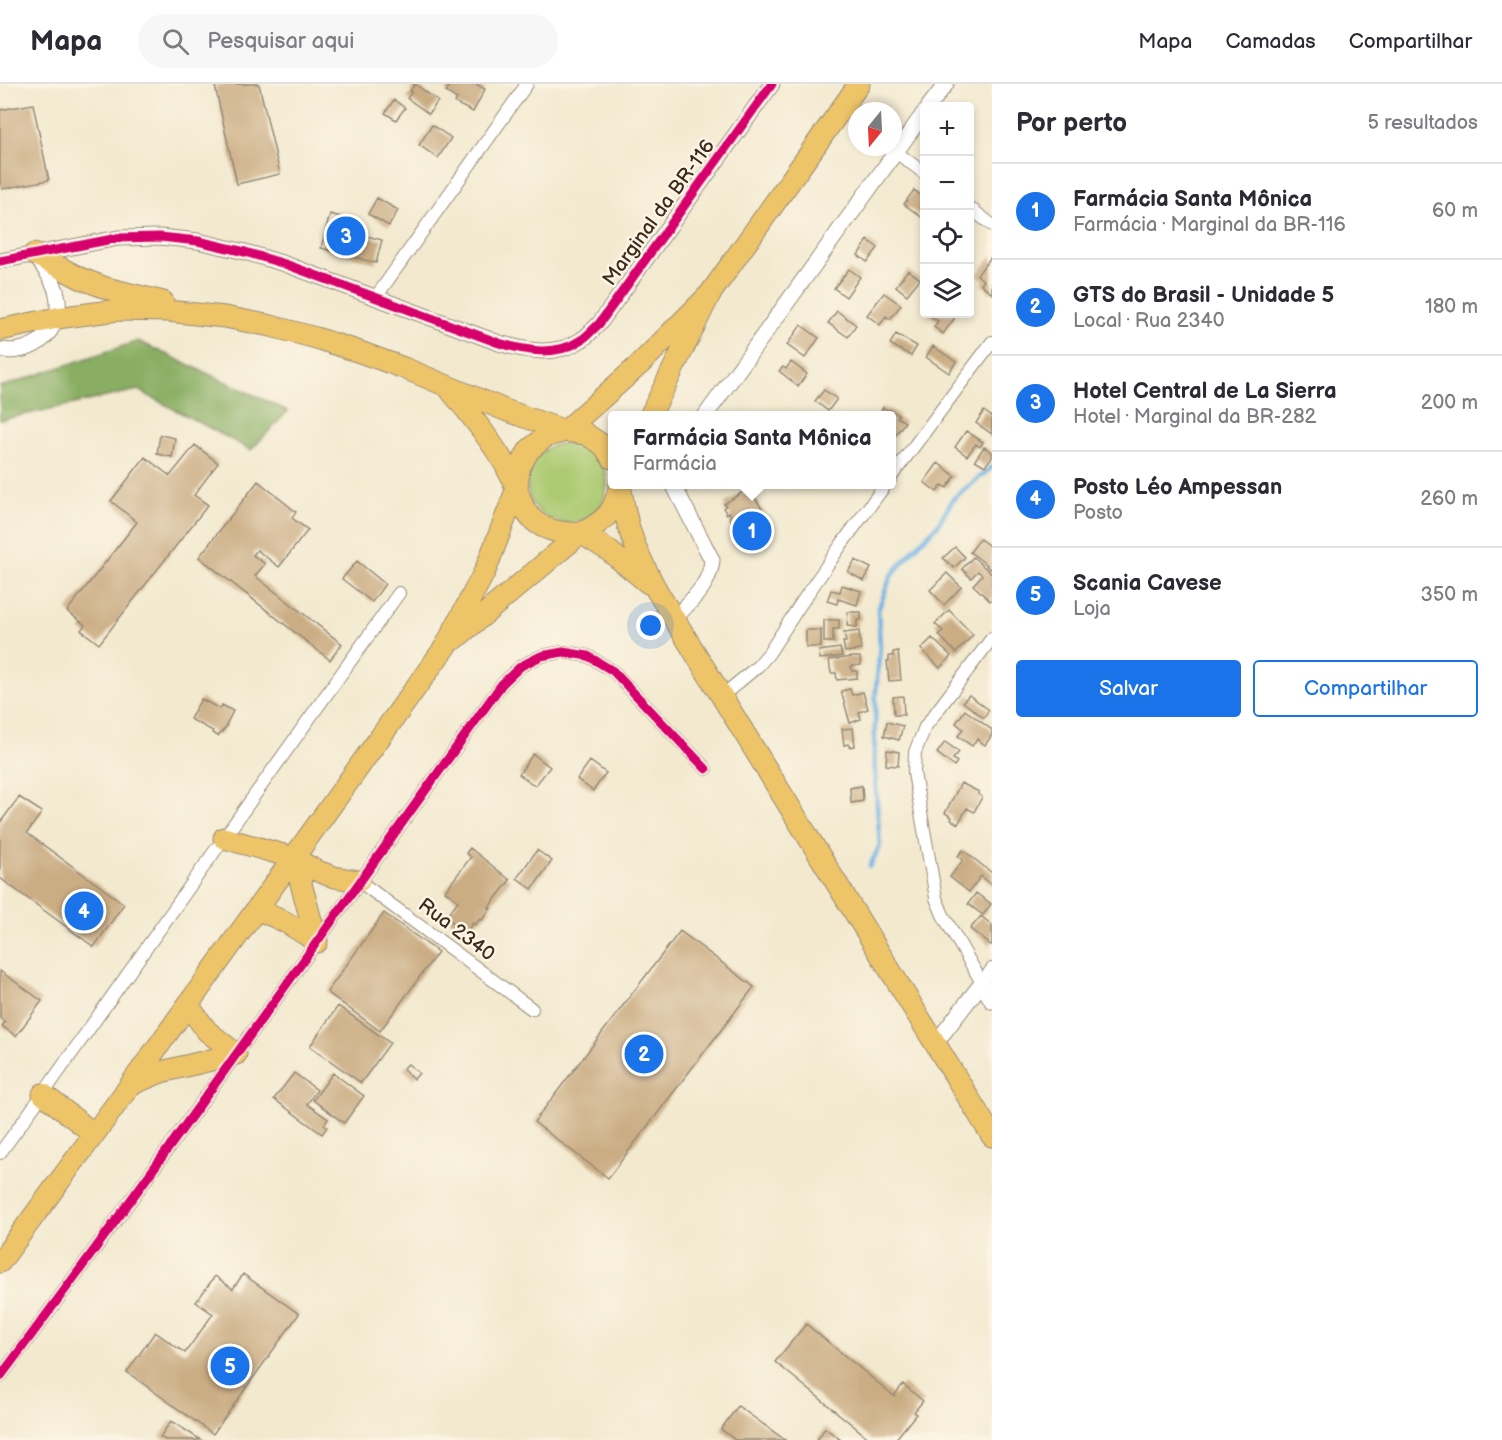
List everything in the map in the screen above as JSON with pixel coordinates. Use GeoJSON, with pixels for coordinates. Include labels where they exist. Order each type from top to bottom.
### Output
{"type":"FeatureCollection","features":[{"type":"Feature","properties":{"kind":"highway"},"geometry":{"type":"LineString","coordinates":[[652,411],[710,294],[859,84]]}},
{"type":"Feature","properties":{"kind":"highway"},"geometry":{"type":"LineString","coordinates":[[34,254],[80,278],[106,288],[282,329],[349,348],[505,410],[565,431],[586,435],[604,446],[608,452]]}},
{"type":"Feature","properties":{"kind":"highway"},"geometry":{"type":"LineString","coordinates":[[0,1262],[445,647],[485,571],[517,488],[519,468],[529,450],[545,437],[565,431],[639,365],[710,294]]}},
{"type":"Feature","properties":{"kind":"highway"},"geometry":{"type":"LineString","coordinates":[[0,330],[57,318],[118,310],[167,311],[225,317]]}},
{"type":"Feature","properties":{"kind":"highway"},"geometry":{"type":"LineString","coordinates":[[446,386],[483,432],[506,467],[517,488],[522,506],[533,519],[547,529],[564,534],[581,533],[625,563],[657,591]]}},
{"type":"Feature","properties":{"kind":"highway"},"geometry":{"type":"LineString","coordinates":[[445,647],[581,533],[597,526],[609,515],[617,500],[619,489]]}},
{"type":"Feature","properties":{"kind":"highway"},"geometry":{"type":"LineString","coordinates":[[621,489],[633,540],[657,591],[992,1136]]}},
{"type":"Feature","properties":{"kind":"highway"},"geometry":{"type":"LineString","coordinates":[[224,838],[294,858],[315,870],[334,877],[359,881]]}},
{"type":"Feature","properties":{"kind":"highway"},"geometry":{"type":"LineString","coordinates":[[294,858],[317,942]]}},
{"type":"Feature","properties":{"kind":"highway"},"geometry":{"type":"LineString","coordinates":[[256,910],[287,922],[317,942]]}},
{"type":"Feature","properties":{"kind":"highway"},"geometry":{"type":"LineString","coordinates":[[188,1005],[207,1030],[236,1054]]}},
{"type":"Feature","properties":{"kind":"highway"},"geometry":{"type":"LineString","coordinates":[[131,1084],[161,1072],[236,1054]]}},
{"type":"Feature","properties":{"kind":"highway"},"geometry":{"type":"LineString","coordinates":[[43,1094],[94,1134]]}},
{"type":"Feature","properties":{"kind":"street"},"geometry":{"type":"LineString","coordinates":[[0,261],[118,238],[160,237],[198,241],[245,252],[376,297],[527,84]]}},
{"type":"Feature","properties":{"kind":"street"},"geometry":{"type":"LineString","coordinates":[[932,102],[946,84]]}},
{"type":"Feature","properties":{"kind":"street","name":"Marginal da BR-116"},"geometry":{"type":"LineString","coordinates":[[376,297],[518,349],[538,352],[562,350],[582,340],[598,324],[768,86]]}},
{"type":"Feature","properties":{"kind":"street"},"geometry":{"type":"LineString","coordinates":[[902,144],[920,119]]}},
{"type":"Feature","properties":{"kind":"street"},"geometry":{"type":"LineString","coordinates":[[709,411],[893,156]]}},
{"type":"Feature","properties":{"kind":"street"},"geometry":{"type":"LineString","coordinates":[[901,156],[920,170]]}},
{"type":"Feature","properties":{"kind":"street"},"geometry":{"type":"LineString","coordinates":[[972,210],[992,225]]}},
{"type":"Feature","properties":{"kind":"street"},"geometry":{"type":"LineString","coordinates":[[0,350],[17,351],[36,345],[48,335],[57,318],[55,287],[34,254]]}},
{"type":"Feature","properties":{"kind":"street"},"geometry":{"type":"LineString","coordinates":[[896,470],[992,342]]}},
{"type":"Feature","properties":{"kind":"street"},"geometry":{"type":"LineString","coordinates":[[674,619],[704,586],[711,572],[712,560],[676,489]]}},
{"type":"Feature","properties":{"kind":"street"},"geometry":{"type":"LineString","coordinates":[[722,696],[758,666],[769,653],[824,570],[882,489]]}},
{"type":"Feature","properties":{"kind":"street"},"geometry":{"type":"LineString","coordinates":[[0,1153],[399,593]]}},
{"type":"Feature","properties":{"kind":"street"},"geometry":{"type":"LineString","coordinates":[[992,638],[925,727],[915,752],[914,773],[936,898],[943,915],[992,1001]]}},
{"type":"Feature","properties":{"kind":"street"},"geometry":{"type":"LineString","coordinates":[[0,1377],[502,684],[522,666],[541,656],[563,652],[588,656],[613,671],[706,768]]}},
{"type":"Feature","properties":{"kind":"street","name":"Rua 2340"},"geometry":{"type":"LineString","coordinates":[[359,881],[532,1009]]}},
{"type":"Feature","properties":{"kind":"street"},"geometry":{"type":"LineString","coordinates":[[935,1044],[992,969]]}},
{"type":"Feature","properties":{"kind":"green space"},"geometry":{"type":"Polygon","coordinates":[[[138,341],[288,411],[251,450],[138,390],[0,420],[0,386],[138,341]]]}},
{"type":"Feature","properties":{"kind":"green space"},"geometry":{"type":"Polygon","coordinates":[[[567,443],[582,446],[595,455],[604,468],[607,483],[604,498],[595,511],[582,520],[567,523],[552,520],[539,511],[530,498],[527,483],[530,468],[539,455],[552,446],[567,443]]]}},
{"type":"Feature","properties":{"kind":"building"},"geometry":{"type":"Polygon","coordinates":[[[259,84],[280,174],[237,184],[215,86],[259,84]]]}},
{"type":"Feature","properties":{"kind":"building"},"geometry":{"type":"Polygon","coordinates":[[[415,84],[438,101],[429,114],[407,98],[415,84]]]}},
{"type":"Feature","properties":{"kind":"building"},"geometry":{"type":"Polygon","coordinates":[[[450,84],[476,84],[485,89],[473,112],[455,103],[457,99],[446,92],[450,84]]]}},
{"type":"Feature","properties":{"kind":"building"},"geometry":{"type":"Polygon","coordinates":[[[394,100],[405,108],[396,120],[385,113],[394,100]]]}},
{"type":"Feature","properties":{"kind":"building"},"geometry":{"type":"Polygon","coordinates":[[[33,104],[49,180],[2,189],[0,110],[33,104]]]}},
{"type":"Feature","properties":{"kind":"building"},"geometry":{"type":"Polygon","coordinates":[[[432,125],[451,138],[438,158],[419,145],[432,125]]]}},
{"type":"Feature","properties":{"kind":"building"},"geometry":{"type":"Polygon","coordinates":[[[914,190],[920,195],[920,216],[904,204],[914,190]]]}},
{"type":"Feature","properties":{"kind":"building"},"geometry":{"type":"Polygon","coordinates":[[[377,198],[398,210],[389,226],[368,214],[377,198]]]}},
{"type":"Feature","properties":{"kind":"building"},"geometry":{"type":"Polygon","coordinates":[[[330,214],[355,221],[352,232],[382,240],[376,263],[321,248],[330,214]]]}},
{"type":"Feature","properties":{"kind":"building"},"geometry":{"type":"Polygon","coordinates":[[[868,240],[878,248],[867,262],[858,255],[868,240]]]}},
{"type":"Feature","properties":{"kind":"building"},"geometry":{"type":"Polygon","coordinates":[[[992,256],[992,294],[981,284],[984,281],[977,275],[992,256]]]}},
{"type":"Feature","properties":{"kind":"building"},"geometry":{"type":"Polygon","coordinates":[[[849,269],[860,277],[846,297],[834,288],[849,269]]]}},
{"type":"Feature","properties":{"kind":"building"},"geometry":{"type":"Polygon","coordinates":[[[908,270],[920,279],[907,295],[896,286],[908,270]]]}},
{"type":"Feature","properties":{"kind":"building"},"geometry":{"type":"Polygon","coordinates":[[[884,293],[901,305],[890,319],[886,316],[880,325],[867,315],[884,293]]]}},
{"type":"Feature","properties":{"kind":"building"},"geometry":{"type":"Polygon","coordinates":[[[837,311],[856,325],[848,337],[828,323],[837,311]]]}},
{"type":"Feature","properties":{"kind":"building"},"geometry":{"type":"Polygon","coordinates":[[[933,318],[955,318],[943,334],[934,327],[938,321],[933,318]]]}},
{"type":"Feature","properties":{"kind":"building"},"geometry":{"type":"Polygon","coordinates":[[[801,325],[819,338],[805,358],[787,345],[801,325]]]}},
{"type":"Feature","properties":{"kind":"building"},"geometry":{"type":"Polygon","coordinates":[[[896,334],[917,346],[911,356],[890,344],[896,334]]]}},
{"type":"Feature","properties":{"kind":"building"},"geometry":{"type":"Polygon","coordinates":[[[933,346],[956,362],[949,373],[926,357],[933,346]]]}},
{"type":"Feature","properties":{"kind":"building"},"geometry":{"type":"Polygon","coordinates":[[[791,362],[807,374],[798,386],[779,371],[783,367],[786,369],[791,362]]]}},
{"type":"Feature","properties":{"kind":"building"},"geometry":{"type":"Polygon","coordinates":[[[824,390],[837,399],[828,411],[815,401],[824,390]]]}},
{"type":"Feature","properties":{"kind":"building"},"geometry":{"type":"Polygon","coordinates":[[[984,411],[992,417],[992,434],[976,423],[984,411]]]}},
{"type":"Feature","properties":{"kind":"building"},"geometry":{"type":"Polygon","coordinates":[[[896,413],[899,415],[897,417],[905,422],[896,434],[896,413]]]}},
{"type":"Feature","properties":{"kind":"building"},"geometry":{"type":"Polygon","coordinates":[[[966,431],[983,442],[980,447],[976,444],[967,456],[955,447],[966,431]]]}},
{"type":"Feature","properties":{"kind":"building"},"geometry":{"type":"Polygon","coordinates":[[[160,435],[175,438],[172,457],[157,454],[160,435]]]}},
{"type":"Feature","properties":{"kind":"building"},"geometry":{"type":"Polygon","coordinates":[[[195,445],[218,463],[194,495],[208,505],[99,644],[81,630],[85,625],[67,611],[137,522],[111,501],[145,457],[170,476],[195,445]]]}},
{"type":"Feature","properties":{"kind":"building"},"geometry":{"type":"Polygon","coordinates":[[[984,447],[992,452],[992,457],[985,466],[975,460],[984,447]]]}},
{"type":"Feature","properties":{"kind":"building"},"geometry":{"type":"Polygon","coordinates":[[[938,463],[955,476],[947,488],[942,485],[937,492],[924,482],[938,463]]]}},
{"type":"Feature","properties":{"kind":"building"},"geometry":{"type":"Polygon","coordinates":[[[258,481],[296,512],[292,518],[308,530],[279,567],[257,550],[253,555],[265,564],[255,576],[342,644],[330,660],[199,557],[258,481]]]}},
{"type":"Feature","properties":{"kind":"building"},"geometry":{"type":"Polygon","coordinates":[[[750,489],[773,527],[748,542],[745,541],[741,531],[739,532],[735,526],[737,525],[735,522],[733,523],[729,517],[731,515],[729,512],[727,514],[723,508],[726,506],[724,504],[750,489]]]}},
{"type":"Feature","properties":{"kind":"building"},"geometry":{"type":"Polygon","coordinates":[[[980,539],[992,548],[992,570],[970,552],[980,539]]]}},
{"type":"Feature","properties":{"kind":"building"},"geometry":{"type":"Polygon","coordinates":[[[955,547],[965,557],[954,568],[943,558],[955,547]]]}},
{"type":"Feature","properties":{"kind":"building"},"geometry":{"type":"Polygon","coordinates":[[[973,557],[992,574],[992,599],[990,601],[973,585],[982,575],[978,571],[971,578],[962,569],[973,557]]]}},
{"type":"Feature","properties":{"kind":"building"},"geometry":{"type":"Polygon","coordinates":[[[855,560],[871,568],[864,581],[848,572],[855,560]]]}},
{"type":"Feature","properties":{"kind":"building"},"geometry":{"type":"Polygon","coordinates":[[[357,561],[385,584],[372,602],[342,579],[357,561]]]}},
{"type":"Feature","properties":{"kind":"building"},"geometry":{"type":"Polygon","coordinates":[[[947,573],[961,587],[944,605],[930,590],[947,573]]]}},
{"type":"Feature","properties":{"kind":"building"},"geometry":{"type":"Polygon","coordinates":[[[842,585],[861,591],[857,605],[838,599],[837,604],[827,601],[831,590],[840,592],[842,585]]]}},
{"type":"Feature","properties":{"kind":"building"},"geometry":{"type":"Polygon","coordinates":[[[949,610],[973,635],[956,653],[939,635],[943,631],[935,624],[949,610]]]}},
{"type":"Feature","properties":{"kind":"building"},"geometry":{"type":"Polygon","coordinates":[[[848,612],[861,612],[861,620],[857,620],[857,627],[847,626],[848,612]]]}},
{"type":"Feature","properties":{"kind":"building"},"geometry":{"type":"Polygon","coordinates":[[[824,620],[839,620],[839,629],[833,629],[833,642],[824,642],[824,620]]]}},
{"type":"Feature","properties":{"kind":"building"},"geometry":{"type":"Polygon","coordinates":[[[806,630],[821,630],[821,647],[806,647],[806,630]]]}},
{"type":"Feature","properties":{"kind":"building"},"geometry":{"type":"Polygon","coordinates":[[[859,631],[861,650],[845,652],[844,633],[859,631]]]}},
{"type":"Feature","properties":{"kind":"building"},"geometry":{"type":"Polygon","coordinates":[[[932,638],[951,656],[940,668],[921,649],[932,638]]]}},
{"type":"Feature","properties":{"kind":"building"},"geometry":{"type":"Polygon","coordinates":[[[840,648],[842,656],[820,659],[819,651],[840,648]]]}},
{"type":"Feature","properties":{"kind":"building"},"geometry":{"type":"Polygon","coordinates":[[[898,651],[901,680],[889,681],[887,661],[889,661],[889,656],[893,656],[893,652],[898,651]]]}},
{"type":"Feature","properties":{"kind":"building"},"geometry":{"type":"Polygon","coordinates":[[[860,657],[861,665],[851,666],[852,671],[857,671],[857,678],[837,680],[836,673],[831,673],[829,660],[860,657]]]}},
{"type":"Feature","properties":{"kind":"building"},"geometry":{"type":"Polygon","coordinates":[[[850,689],[852,695],[863,692],[868,709],[859,712],[861,719],[850,723],[841,691],[850,689]]]}},
{"type":"Feature","properties":{"kind":"building"},"geometry":{"type":"Polygon","coordinates":[[[969,695],[989,710],[984,718],[963,702],[969,695]]]}},
{"type":"Feature","properties":{"kind":"building"},"geometry":{"type":"Polygon","coordinates":[[[903,696],[904,715],[894,715],[893,697],[903,696]]]}},
{"type":"Feature","properties":{"kind":"building"},"geometry":{"type":"Polygon","coordinates":[[[201,699],[220,709],[222,705],[233,711],[227,726],[218,736],[190,719],[201,699]]]}},
{"type":"Feature","properties":{"kind":"building"},"geometry":{"type":"Polygon","coordinates":[[[965,710],[992,730],[992,735],[985,745],[977,739],[972,746],[958,736],[963,729],[956,723],[965,710]]]}},
{"type":"Feature","properties":{"kind":"building"},"geometry":{"type":"Polygon","coordinates":[[[887,722],[903,726],[899,740],[884,736],[887,722]]]}},
{"type":"Feature","properties":{"kind":"building"},"geometry":{"type":"Polygon","coordinates":[[[853,728],[855,746],[849,747],[849,744],[844,745],[842,729],[853,728]]]}},
{"type":"Feature","properties":{"kind":"building"},"geometry":{"type":"Polygon","coordinates":[[[945,742],[959,752],[953,759],[957,762],[954,766],[937,753],[945,742]]]}},
{"type":"Feature","properties":{"kind":"building"},"geometry":{"type":"Polygon","coordinates":[[[887,750],[899,752],[898,766],[886,765],[887,750]]]}},
{"type":"Feature","properties":{"kind":"building"},"geometry":{"type":"Polygon","coordinates":[[[533,754],[550,767],[535,786],[519,774],[533,754]]]}},
{"type":"Feature","properties":{"kind":"building"},"geometry":{"type":"Polygon","coordinates":[[[590,761],[606,773],[593,791],[577,779],[590,761]]]}},
{"type":"Feature","properties":{"kind":"building"},"geometry":{"type":"Polygon","coordinates":[[[961,783],[979,792],[978,794],[982,797],[974,812],[967,808],[958,824],[945,813],[961,783]]]}},
{"type":"Feature","properties":{"kind":"building"},"geometry":{"type":"Polygon","coordinates":[[[862,786],[863,801],[851,803],[850,788],[862,786]]]}},
{"type":"Feature","properties":{"kind":"building"},"geometry":{"type":"Polygon","coordinates":[[[19,797],[42,812],[27,833],[124,904],[94,947],[0,878],[0,823],[19,797]]]}},
{"type":"Feature","properties":{"kind":"building"},"geometry":{"type":"Polygon","coordinates":[[[470,848],[510,880],[482,920],[480,919],[475,925],[473,923],[466,932],[446,917],[458,901],[445,891],[471,857],[466,853],[470,848]]]}},
{"type":"Feature","properties":{"kind":"building"},"geometry":{"type":"Polygon","coordinates":[[[537,850],[552,861],[532,889],[517,878],[537,850]]]}},
{"type":"Feature","properties":{"kind":"building"},"geometry":{"type":"Polygon","coordinates":[[[963,850],[992,873],[992,885],[981,876],[969,892],[950,877],[963,860],[958,856],[963,850]]]}},
{"type":"Feature","properties":{"kind":"building"},"geometry":{"type":"Polygon","coordinates":[[[976,893],[991,904],[983,915],[968,904],[976,893]]]}},
{"type":"Feature","properties":{"kind":"building"},"geometry":{"type":"Polygon","coordinates":[[[384,913],[438,952],[380,1031],[327,992],[384,913]]]}},
{"type":"Feature","properties":{"kind":"building"},"geometry":{"type":"Polygon","coordinates":[[[981,916],[992,925],[991,945],[970,929],[981,916]]]}},
{"type":"Feature","properties":{"kind":"building"},"geometry":{"type":"Polygon","coordinates":[[[680,931],[754,987],[608,1178],[534,1122],[680,931]]]}},
{"type":"Feature","properties":{"kind":"building"},"geometry":{"type":"Polygon","coordinates":[[[0,971],[42,1001],[16,1036],[2,1026],[5,1022],[0,1018],[0,971]]]}},
{"type":"Feature","properties":{"kind":"building"},"geometry":{"type":"Polygon","coordinates":[[[338,1006],[390,1043],[361,1083],[310,1046],[338,1006]]]}},
{"type":"Feature","properties":{"kind":"building"},"geometry":{"type":"Polygon","coordinates":[[[408,1064],[419,1073],[414,1079],[403,1069],[408,1064]]]}},
{"type":"Feature","properties":{"kind":"building"},"geometry":{"type":"Polygon","coordinates":[[[294,1073],[317,1090],[307,1104],[328,1119],[324,1125],[327,1127],[322,1134],[274,1099],[294,1073]]]}},
{"type":"Feature","properties":{"kind":"building"},"geometry":{"type":"Polygon","coordinates":[[[333,1073],[364,1096],[344,1123],[313,1100],[333,1073]]]}},
{"type":"Feature","properties":{"kind":"building"},"geometry":{"type":"Polygon","coordinates":[[[243,1274],[299,1314],[213,1434],[127,1372],[155,1332],[185,1353],[213,1314],[196,1302],[215,1276],[233,1289],[243,1274]]]}},
{"type":"Feature","properties":{"kind":"building"},"geometry":{"type":"Polygon","coordinates":[[[806,1324],[894,1396],[903,1384],[923,1401],[914,1412],[916,1414],[895,1440],[871,1440],[775,1362],[806,1324]]]}},
{"type":"Feature","properties":{"kind":"building"},"geometry":{"type":"Polygon","coordinates":[[[738,1406],[785,1440],[735,1440],[721,1429],[738,1406]]]}},
{"type":"Feature","properties":{"kind":"building"},"geometry":{"type":"Polygon","coordinates":[[[171,1421],[201,1440],[165,1440],[160,1437],[171,1421]]]}},
{"type":"Feature","properties":{"kind":"building"},"geometry":{"type":"Polygon","coordinates":[[[825,1428],[841,1440],[817,1440],[825,1428]]]}},
{"type":"Feature","properties":{"kind":"waterway"},"geometry":{"type":"LineString","coordinates":[[870,866],[880,845],[874,762],[880,647],[878,610],[891,576],[937,526],[953,499],[992,467]]}},
{"type":"Feature","properties":{"kind":"cycle path"},"geometry":{"type":"LineString","coordinates":[[0,261],[118,238],[160,237],[198,241],[285,264],[499,343],[530,350],[561,349],[584,338],[599,324],[772,84]]}},
{"type":"Feature","properties":{"kind":"cycle path"},"geometry":{"type":"LineString","coordinates":[[0,1377],[190,1118],[502,684],[521,666],[541,656],[563,652],[588,656],[613,671],[706,769]]}},
{"type":"Feature","properties":{"kind":"place","name":"Hotel Central de La Sierra"},"geometry":{"type":"Point","coordinates":[346,236]}},
{"type":"Feature","properties":{"kind":"place","name":"Farmácia Santa Mônica"},"geometry":{"type":"Point","coordinates":[752,531]}},
{"type":"Feature","properties":{"kind":"place","name":"Posto Léo Ampessan"},"geometry":{"type":"Point","coordinates":[84,911]}},
{"type":"Feature","properties":{"kind":"place","name":"GTS do Brasil - Unidade 5"},"geometry":{"type":"Point","coordinates":[644,1054]}},
{"type":"Feature","properties":{"kind":"place","name":"Scania Cavese"},"geometry":{"type":"Point","coordinates":[230,1366]}}]}
